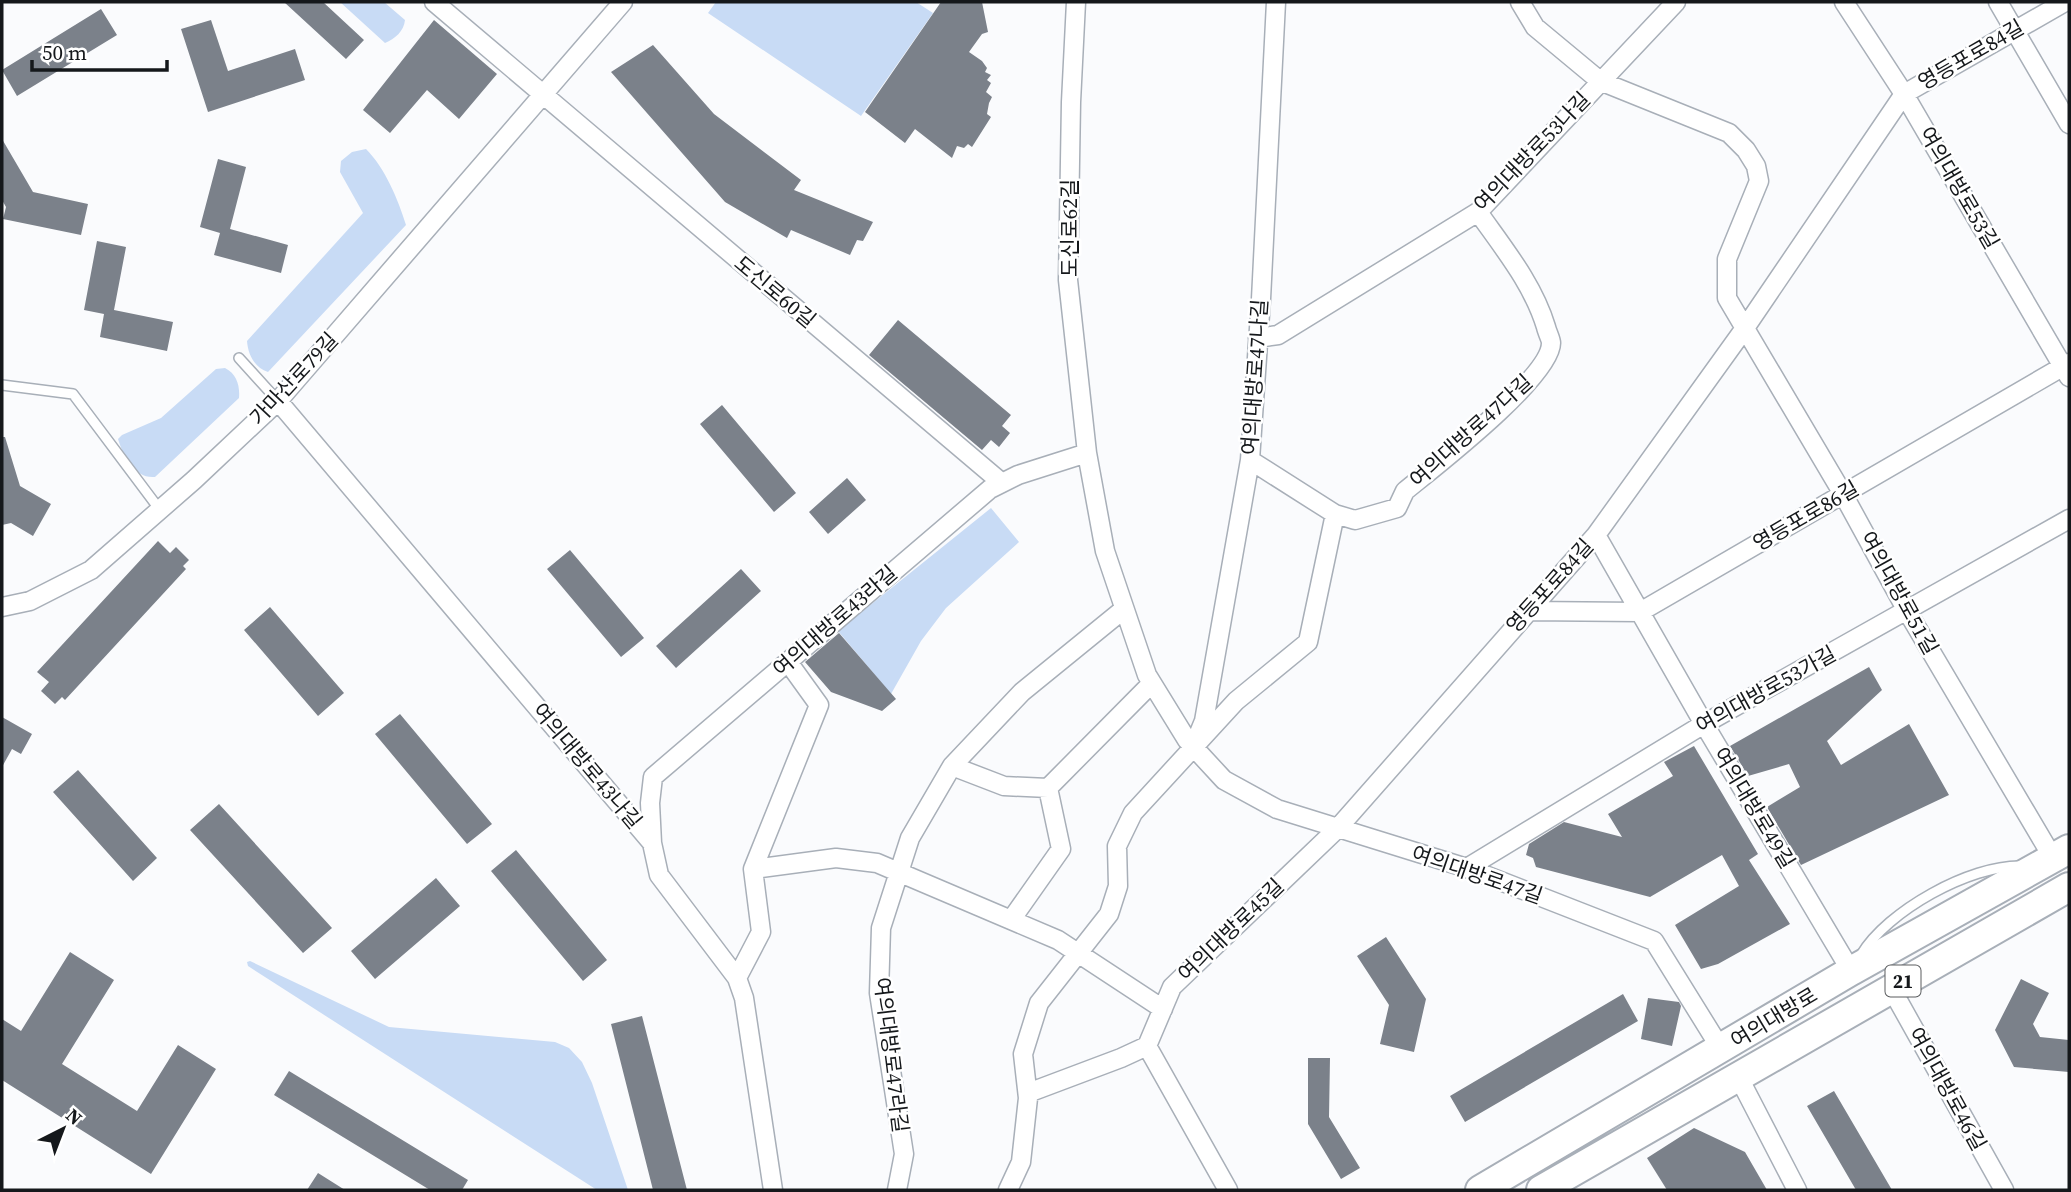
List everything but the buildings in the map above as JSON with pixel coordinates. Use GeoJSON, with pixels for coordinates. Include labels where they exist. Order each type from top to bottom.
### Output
{"type":"FeatureCollection","features":[{"type":"Feature","properties":{"kind":"main road","name":"여의대방로"},"geometry":{"type":"LineString","coordinates":[[1480,1190],[1851,971],[2053,858]]}},
{"type":"Feature","properties":{"kind":"main road","name":"여의대방로"},"geometry":{"type":"LineString","coordinates":[[1541,1190],[2069,887]]}},
{"type":"Feature","properties":{"kind":"street","name":"도신로60길"},"geometry":{"type":"LineString","coordinates":[[433,2],[1002,483]]}},
{"type":"Feature","properties":{"kind":"street"},"geometry":{"type":"LineString","coordinates":[[545,98],[624,2]]}},
{"type":"Feature","properties":{"kind":"street","name":"도신로62길"},"geometry":{"type":"LineString","coordinates":[[1076,2],[1071,102],[1068,280],[1087,453]]}},
{"type":"Feature","properties":{"kind":"street","name":"여의대방로47나길"},"geometry":{"type":"LineString","coordinates":[[1193,747],[1204,721],[1250,460],[1276,2]]}},
{"type":"Feature","properties":{"kind":"street"},"geometry":{"type":"LineString","coordinates":[[1520,2],[1535,27],[1600,81],[1729,133],[1746,150],[1756,166],[1759,181],[1727,258],[1727,298],[1745,328]]}},
{"type":"Feature","properties":{"kind":"street","name":"여의대방로53나길"},"geometry":{"type":"LineString","coordinates":[[1258,338],[1278,335],[1478,212],[1676,2]]}},
{"type":"Feature","properties":{"kind":"street","name":"여의대방로53길"},"geometry":{"type":"LineString","coordinates":[[1844,2],[1904,93],[2067,369]]}},
{"type":"Feature","properties":{"kind":"street"},"geometry":{"type":"LineString","coordinates":[[1998,2],[2069,124]]}},
{"type":"Feature","properties":{"kind":"street","name":"영등포로84길"},"geometry":{"type":"LineString","coordinates":[[1337,829],[1596,534],[1745,328],[1904,93],[2065,2]]}},
{"type":"Feature","properties":{"kind":"street","name":"가마산로79길"},"geometry":{"type":"LineString","coordinates":[[2,607],[30,601],[91,570],[278,401],[545,98]]}},
{"type":"Feature","properties":{"kind":"street","name":"여의대방로47다길"},"geometry":{"type":"LineString","coordinates":[[1250,460],[1335,514],[1355,520],[1396,508],[1405,491],[1502,408],[1535,374],[1551,343],[1531,289],[1478,212]]}},
{"type":"Feature","properties":{"kind":"street","name":"여의대방로51길"},"geometry":{"type":"LineString","coordinates":[[1745,328],[1843,494],[1907,611],[2053,858]]}},
{"type":"Feature","properties":{"kind":"street","name":"영등포로86길"},"geometry":{"type":"LineString","coordinates":[[1640,612],[1843,494],[2067,369]]}},
{"type":"Feature","properties":{"kind":"street","name":"여의대방로43나길"},"geometry":{"type":"LineString","coordinates":[[278,401],[652,843],[659,875],[737,978],[744,998],[773,1190]]}},
{"type":"Feature","properties":{"kind":"street","name":"여의대방로43라길"},"geometry":{"type":"LineString","coordinates":[[652,843],[650,803],[653,777],[990,489],[1018,475],[1087,453]]}},
{"type":"Feature","properties":{"kind":"street","name":"여의대방로47길"},"geometry":{"type":"LineString","coordinates":[[1087,453],[1105,551],[1147,675],[1193,747],[1224,780],[1278,809],[1467,868],[1654,941],[1721,1049]]}},
{"type":"Feature","properties":{"kind":"street"},"geometry":{"type":"LineString","coordinates":[[1008,1190],[1021,1162],[1028,1093],[1023,1054],[1039,1003],[1109,914],[1118,886],[1117,846],[1133,813],[1236,701],[1308,642],[1335,514]]}},
{"type":"Feature","properties":{"kind":"street","name":"여의대방로53가길"},"geometry":{"type":"LineString","coordinates":[[1467,868],[1704,724],[2069,519]]}},
{"type":"Feature","properties":{"kind":"street","name":"여의대방로49길"},"geometry":{"type":"LineString","coordinates":[[1596,534],[1704,724],[1851,971]]}},
{"type":"Feature","properties":{"kind":"street","name":"여의대방로47라길"},"geometry":{"type":"LineString","coordinates":[[897,1190],[904,1154],[880,993],[881,928],[910,838],[952,766],[1022,692],[1124,609]]}},
{"type":"Feature","properties":{"kind":"street"},"geometry":{"type":"LineString","coordinates":[[1527,611],[1640,612]]}},
{"type":"Feature","properties":{"kind":"street"},"geometry":{"type":"LineString","coordinates":[[737,978],[761,932],[752,869],[819,705],[788,662]]}},
{"type":"Feature","properties":{"kind":"street"},"geometry":{"type":"LineString","coordinates":[[952,766],[1004,786],[1048,788],[1152,683]]}},
{"type":"Feature","properties":{"kind":"street"},"geometry":{"type":"LineString","coordinates":[[1011,920],[1061,849],[1048,788]]}},
{"type":"Feature","properties":{"kind":"street","name":"여의대방로45길"},"geometry":{"type":"LineString","coordinates":[[1147,1046],[1172,987],[1337,829]]}},
{"type":"Feature","properties":{"kind":"street"},"geometry":{"type":"LineString","coordinates":[[752,869],[836,858],[877,863],[1058,940],[1163,1009]]}},
{"type":"Feature","properties":{"kind":"street","name":"여의대방로46길"},"geometry":{"type":"LineString","coordinates":[[1891,988],[2004,1190]]}},
{"type":"Feature","properties":{"kind":"street"},"geometry":{"type":"LineString","coordinates":[[1028,1093],[1147,1046],[1228,1190]]}},
{"type":"Feature","properties":{"kind":"street"},"geometry":{"type":"LineString","coordinates":[[1738,1076],[1797,1190]]}},
{"type":"Feature","properties":{"kind":"lane"},"geometry":{"type":"LineString","coordinates":[[239,358],[278,401]]}},
{"type":"Feature","properties":{"kind":"lane"},"geometry":{"type":"LineString","coordinates":[[2,385],[74,394],[160,510]]}},
{"type":"Feature","properties":{"kind":"shaded area"},"geometry":{"type":"Polygon","coordinates":[[[340,2],[384,2],[405,20],[403,28],[385,43],[340,2]]]}},
{"type":"Feature","properties":{"kind":"shaded area"},"geometry":{"type":"Polygon","coordinates":[[[716,2],[916,2],[933,13],[861,116],[708,13],[716,2]]]}},
{"type":"Feature","properties":{"kind":"shaded area"},"geometry":{"type":"Polygon","coordinates":[[[366,149],[390,184],[406,225],[268,372],[263,370],[253,360],[247,341],[363,213],[340,172],[341,161],[352,152],[366,149]]]}},
{"type":"Feature","properties":{"kind":"shaded area"},"geometry":{"type":"Polygon","coordinates":[[[225,368],[237,381],[239,398],[155,477],[148,477],[136,470],[127,459],[118,439],[161,418],[216,369],[225,368]]]}},
{"type":"Feature","properties":{"kind":"shaded area"},"geometry":{"type":"Polygon","coordinates":[[[991,508],[1019,542],[946,608],[921,641],[891,694],[838,631],[991,508]]]}},
{"type":"Feature","properties":{"kind":"shaded area"},"geometry":{"type":"Polygon","coordinates":[[[250,961],[389,1027],[555,1042],[569,1048],[582,1062],[592,1083],[628,1190],[597,1190],[248,966],[247,962],[250,961]]]}}]}
